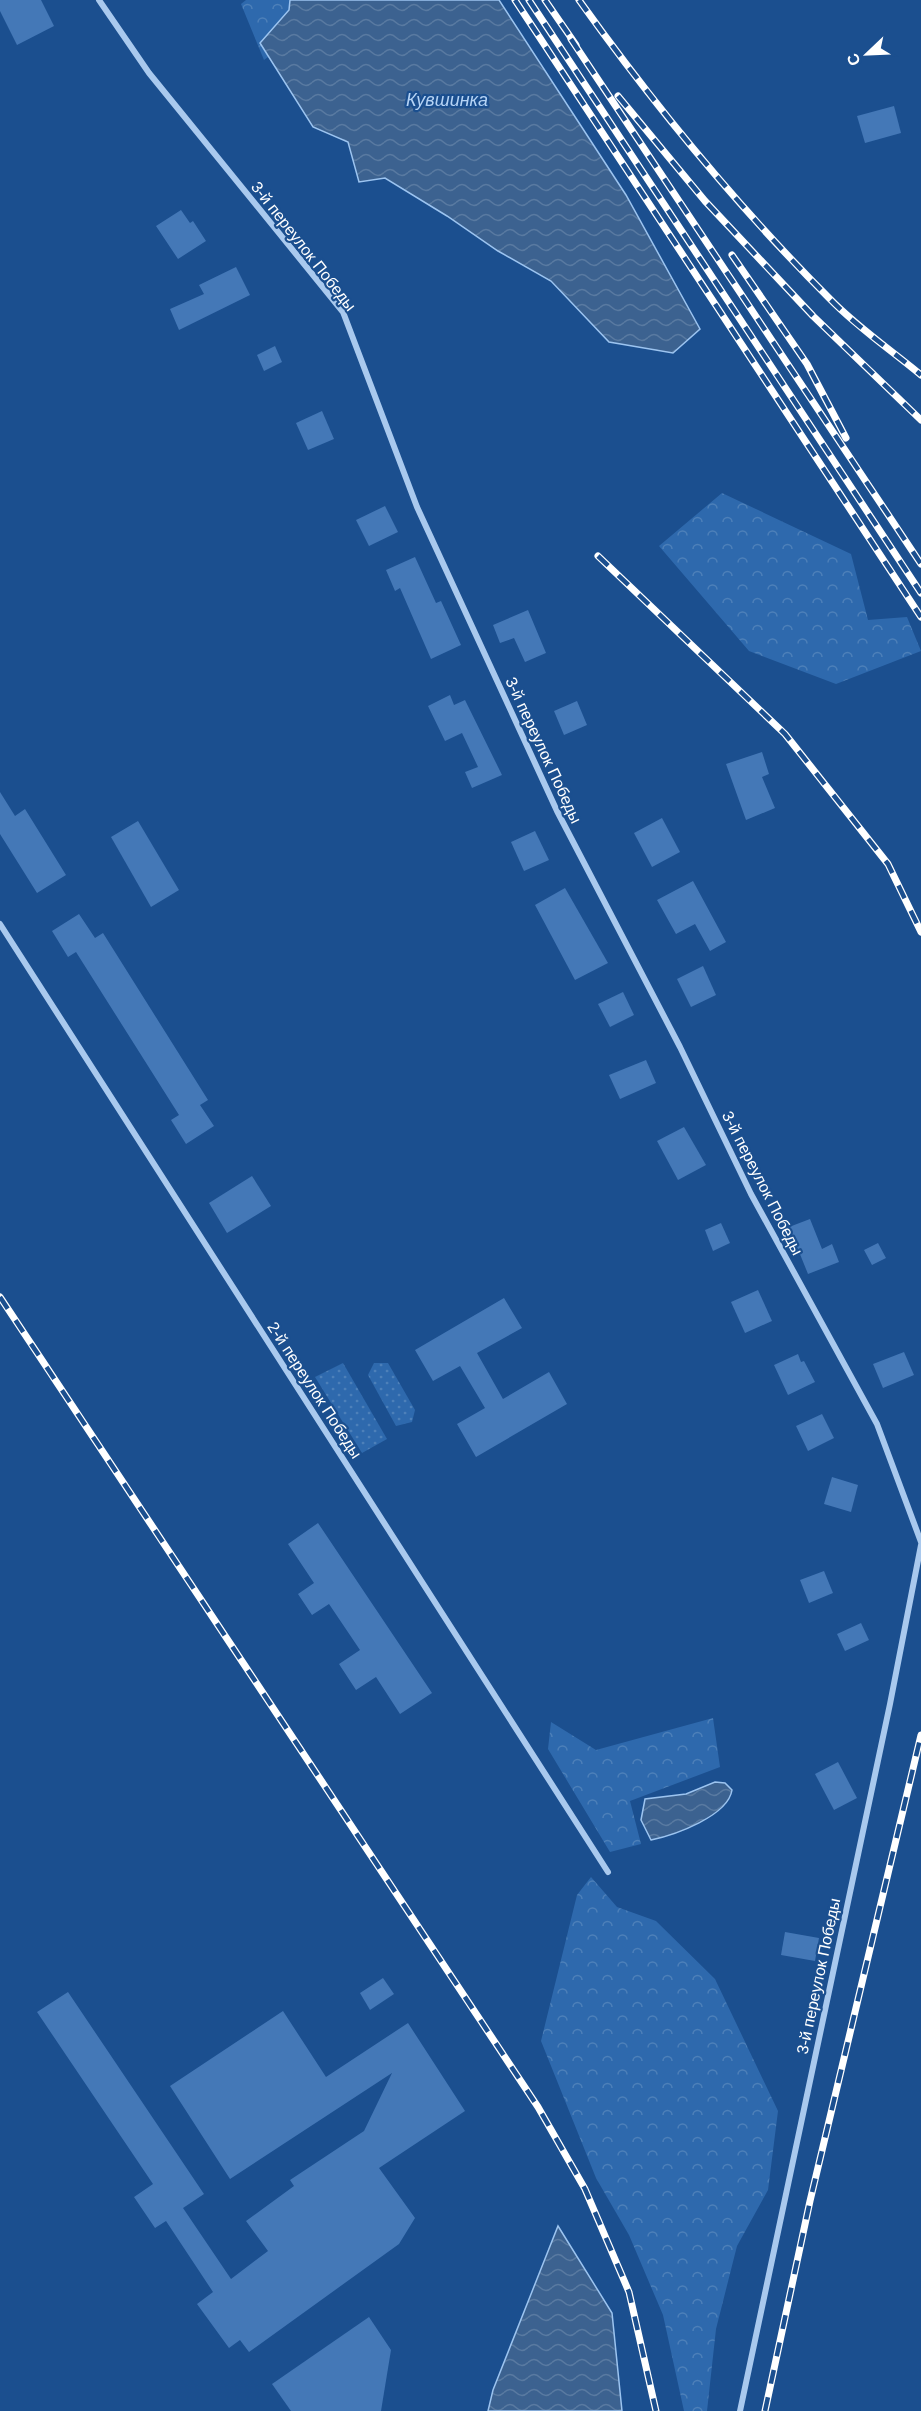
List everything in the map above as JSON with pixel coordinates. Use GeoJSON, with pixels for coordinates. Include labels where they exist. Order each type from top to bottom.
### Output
{"type":"FeatureCollection","features":[{"type":"Feature","properties":{"kind":"street","name":"3-й переулок Победы"},"geometry":{"type":"LineString","coordinates":[[99,0],[149,73],[343,312],[417,507],[557,811],[680,1047],[751,1194],[877,1424],[921,1544],[890,1704],[740,2411]]}},
{"type":"Feature","properties":{"kind":"street","name":"2-й переулок Победы"},"geometry":{"type":"LineString","coordinates":[[0,924],[608,1872]]}},
{"type":"Feature","properties":{"kind":"green space"},"geometry":{"type":"Polygon","coordinates":[[[246,0],[346,0],[264,60],[241,4],[246,0]]]}},
{"type":"Feature","properties":{"kind":"green space"},"geometry":{"type":"Polygon","coordinates":[[[722,493],[851,554],[868,620],[907,617],[921,651],[836,684],[749,651],[659,546],[722,493]]]}},
{"type":"Feature","properties":{"kind":"green space"},"geometry":{"type":"Polygon","coordinates":[[[343,1363],[387,1439],[362,1453],[315,1377],[343,1363]]]}},
{"type":"Feature","properties":{"kind":"green space"},"geometry":{"type":"Polygon","coordinates":[[[374,1363],[388,1363],[415,1410],[412,1422],[396,1426],[368,1375],[374,1363]]]}},
{"type":"Feature","properties":{"kind":"green space"},"geometry":{"type":"Polygon","coordinates":[[[713,1718],[720,1767],[630,1801],[641,1844],[610,1852],[548,1749],[551,1722],[596,1750],[713,1718]]]}},
{"type":"Feature","properties":{"kind":"green space"},"geometry":{"type":"Polygon","coordinates":[[[591,1877],[617,1907],[656,1921],[715,1979],[778,2111],[768,2190],[737,2246],[716,2329],[707,2411],[684,2411],[663,2315],[629,2235],[596,2178],[541,2041],[577,1895],[591,1877]]]}},
{"type":"Feature","properties":{"kind":"water","name":"Кувшинка"},"geometry":{"type":"Polygon","coordinates":[[[290,0],[499,0],[626,195],[700,329],[673,353],[609,342],[551,281],[498,251],[385,178],[359,182],[348,142],[313,127],[260,43],[289,10],[290,0]]]}},
{"type":"Feature","properties":{"kind":"water"},"geometry":{"type":"Polygon","coordinates":[[[715,1782],[725,1783],[732,1790],[721,1808],[686,1829],[651,1840],[641,1820],[645,1799],[686,1794],[715,1782]]]}},
{"type":"Feature","properties":{"kind":"water"},"geometry":{"type":"Polygon","coordinates":[[[558,2226],[612,2313],[622,2411],[488,2411],[493,2390],[558,2226]]]}},
{"type":"Feature","properties":{"kind":"building"},"geometry":{"type":"Polygon","coordinates":[[[0,0],[41,0],[54,26],[17,45],[0,11],[0,0]]]}},
{"type":"Feature","properties":{"kind":"building"},"geometry":{"type":"Polygon","coordinates":[[[894,106],[901,133],[865,143],[857,116],[894,106]]]}},
{"type":"Feature","properties":{"kind":"building"},"geometry":{"type":"Polygon","coordinates":[[[181,210],[190,223],[193,221],[206,241],[178,259],[156,226],[181,210]]]}},
{"type":"Feature","properties":{"kind":"building"},"geometry":{"type":"Polygon","coordinates":[[[236,267],[250,295],[179,330],[170,309],[204,294],[199,285],[236,267]]]}},
{"type":"Feature","properties":{"kind":"building"},"geometry":{"type":"Polygon","coordinates":[[[275,346],[282,362],[264,371],[257,355],[275,346]]]}},
{"type":"Feature","properties":{"kind":"building"},"geometry":{"type":"Polygon","coordinates":[[[322,411],[334,439],[308,450],[296,423],[322,411]]]}},
{"type":"Feature","properties":{"kind":"building"},"geometry":{"type":"Polygon","coordinates":[[[385,506],[398,532],[369,546],[356,520],[385,506]]]}},
{"type":"Feature","properties":{"kind":"building"},"geometry":{"type":"Polygon","coordinates":[[[415,557],[436,603],[441,601],[461,645],[431,659],[400,588],[395,591],[386,570],[415,557]]]}},
{"type":"Feature","properties":{"kind":"building"},"geometry":{"type":"Polygon","coordinates":[[[528,610],[546,653],[525,662],[514,638],[500,643],[493,625],[528,610]]]}},
{"type":"Feature","properties":{"kind":"building"},"geometry":{"type":"Polygon","coordinates":[[[450,695],[454,705],[465,700],[502,775],[472,788],[465,772],[478,767],[462,733],[445,741],[428,706],[450,695]]]}},
{"type":"Feature","properties":{"kind":"building"},"geometry":{"type":"Polygon","coordinates":[[[577,701],[587,725],[564,735],[554,711],[577,701]]]}},
{"type":"Feature","properties":{"kind":"building"},"geometry":{"type":"Polygon","coordinates":[[[762,752],[769,774],[762,777],[775,808],[746,820],[726,764],[762,752]]]}},
{"type":"Feature","properties":{"kind":"building"},"geometry":{"type":"Polygon","coordinates":[[[0,792],[15,816],[25,809],[66,875],[37,893],[0,834],[0,792]]]}},
{"type":"Feature","properties":{"kind":"building"},"geometry":{"type":"Polygon","coordinates":[[[662,818],[680,852],[652,867],[634,833],[662,818]]]}},
{"type":"Feature","properties":{"kind":"building"},"geometry":{"type":"Polygon","coordinates":[[[138,821],[179,890],[151,907],[111,837],[138,821]]]}},
{"type":"Feature","properties":{"kind":"building"},"geometry":{"type":"Polygon","coordinates":[[[535,831],[549,860],[524,871],[511,842],[535,831]]]}},
{"type":"Feature","properties":{"kind":"building"},"geometry":{"type":"Polygon","coordinates":[[[693,881],[726,942],[710,951],[695,924],[676,934],[657,900],[693,881]]]}},
{"type":"Feature","properties":{"kind":"building"},"geometry":{"type":"Polygon","coordinates":[[[565,888],[608,963],[575,980],[535,905],[565,888]]]}},
{"type":"Feature","properties":{"kind":"building"},"geometry":{"type":"Polygon","coordinates":[[[79,914],[95,938],[103,933],[208,1100],[200,1105],[214,1126],[186,1144],[171,1120],[179,1115],[76,952],[68,957],[52,931],[79,914]]]}},
{"type":"Feature","properties":{"kind":"building"},"geometry":{"type":"Polygon","coordinates":[[[703,966],[716,995],[691,1007],[677,979],[703,966]]]}},
{"type":"Feature","properties":{"kind":"building"},"geometry":{"type":"Polygon","coordinates":[[[623,992],[634,1015],[610,1027],[598,1004],[623,992]]]}},
{"type":"Feature","properties":{"kind":"building"},"geometry":{"type":"Polygon","coordinates":[[[646,1060],[656,1083],[620,1099],[609,1075],[646,1060]]]}},
{"type":"Feature","properties":{"kind":"building"},"geometry":{"type":"Polygon","coordinates":[[[684,1127],[706,1165],[678,1180],[657,1141],[684,1127]]]}},
{"type":"Feature","properties":{"kind":"building"},"geometry":{"type":"Polygon","coordinates":[[[252,1176],[271,1206],[227,1233],[209,1203],[252,1176]]]}},
{"type":"Feature","properties":{"kind":"building"},"geometry":{"type":"Polygon","coordinates":[[[810,1219],[822,1249],[832,1244],[839,1262],[808,1274],[789,1227],[810,1219]]]}},
{"type":"Feature","properties":{"kind":"building"},"geometry":{"type":"Polygon","coordinates":[[[721,1223],[730,1243],[713,1251],[705,1230],[721,1223]]]}},
{"type":"Feature","properties":{"kind":"building"},"geometry":{"type":"Polygon","coordinates":[[[878,1243],[886,1258],[872,1265],[864,1250],[878,1243]]]}},
{"type":"Feature","properties":{"kind":"building"},"geometry":{"type":"Polygon","coordinates":[[[758,1290],[772,1321],[745,1333],[731,1302],[758,1290]]]}},
{"type":"Feature","properties":{"kind":"building"},"geometry":{"type":"Polygon","coordinates":[[[504,1298],[522,1328],[477,1353],[503,1399],[549,1372],[567,1404],[476,1457],[457,1424],[485,1408],[460,1366],[433,1381],[415,1350],[504,1298]]]}},
{"type":"Feature","properties":{"kind":"building"},"geometry":{"type":"Polygon","coordinates":[[[904,1352],[914,1375],[883,1388],[873,1364],[904,1352]]]}},
{"type":"Feature","properties":{"kind":"building"},"geometry":{"type":"Polygon","coordinates":[[[798,1354],[815,1382],[788,1395],[774,1365],[798,1354]]]}},
{"type":"Feature","properties":{"kind":"building"},"geometry":{"type":"Polygon","coordinates":[[[822,1414],[834,1438],[808,1451],[796,1426],[822,1414]]]}},
{"type":"Feature","properties":{"kind":"building"},"geometry":{"type":"Polygon","coordinates":[[[832,1477],[858,1485],[851,1512],[824,1504],[832,1477]]]}},
{"type":"Feature","properties":{"kind":"building"},"geometry":{"type":"Polygon","coordinates":[[[318,1523],[432,1693],[400,1714],[376,1677],[356,1690],[339,1664],[360,1650],[329,1604],[312,1615],[298,1594],[314,1583],[288,1544],[318,1523]]]}},
{"type":"Feature","properties":{"kind":"building"},"geometry":{"type":"Polygon","coordinates":[[[824,1571],[833,1593],[809,1603],[800,1580],[824,1571]]]}},
{"type":"Feature","properties":{"kind":"building"},"geometry":{"type":"Polygon","coordinates":[[[861,1623],[869,1640],[845,1651],[837,1634],[861,1623]]]}},
{"type":"Feature","properties":{"kind":"building"},"geometry":{"type":"Polygon","coordinates":[[[838,1762],[857,1798],[834,1810],[815,1774],[838,1762]]]}},
{"type":"Feature","properties":{"kind":"building"},"geometry":{"type":"Polygon","coordinates":[[[785,1932],[819,1938],[815,1961],[781,1955],[785,1932]]]}},
{"type":"Feature","properties":{"kind":"building"},"geometry":{"type":"Polygon","coordinates":[[[383,1978],[394,1994],[370,2010],[360,1993],[383,1978]]]}},
{"type":"Feature","properties":{"kind":"building"},"geometry":{"type":"Polygon","coordinates":[[[68,1992],[204,2194],[183,2208],[231,2279],[268,2251],[246,2221],[294,2186],[290,2180],[364,2131],[392,2073],[230,2179],[170,2086],[283,2011],[326,2077],[408,2023],[465,2111],[379,2168],[415,2218],[399,2244],[249,2352],[240,2340],[229,2348],[197,2304],[213,2292],[166,2221],[155,2228],[134,2197],[153,2184],[37,2012],[68,1992]]]}},
{"type":"Feature","properties":{"kind":"building"},"geometry":{"type":"Polygon","coordinates":[[[369,2317],[391,2350],[381,2411],[291,2411],[272,2384],[369,2317]]]}},
{"type":"Feature","properties":{"kind":"railway"},"geometry":{"type":"LineString","coordinates":[[515,0],[921,617]]}},
{"type":"Feature","properties":{"kind":"railway"},"geometry":{"type":"LineString","coordinates":[[529,0],[921,593]]}},
{"type":"Feature","properties":{"kind":"railway"},"geometry":{"type":"LineString","coordinates":[[545,0],[576,45]]}},
{"type":"Feature","properties":{"kind":"railway"},"geometry":{"type":"LineString","coordinates":[[579,0],[667,117],[763,229],[840,309],[921,375]]}},
{"type":"Feature","properties":{"kind":"railway"},"geometry":{"type":"LineString","coordinates":[[571,39],[921,564]]}},
{"type":"Feature","properties":{"kind":"railway"},"geometry":{"type":"LineString","coordinates":[[618,96],[705,201],[813,316],[921,420]]}},
{"type":"Feature","properties":{"kind":"railway"},"geometry":{"type":"LineString","coordinates":[[732,255],[807,364],[846,438]]}},
{"type":"Feature","properties":{"kind":"railway"},"geometry":{"type":"LineString","coordinates":[[598,556],[785,734],[888,864],[921,932]]}},
{"type":"Feature","properties":{"kind":"railway"},"geometry":{"type":"LineString","coordinates":[[0,1297],[538,2107],[585,2189],[629,2292],[656,2411]]}},
{"type":"Feature","properties":{"kind":"railway"},"geometry":{"type":"LineString","coordinates":[[765,2411],[810,2201],[921,1735]]}}]}
